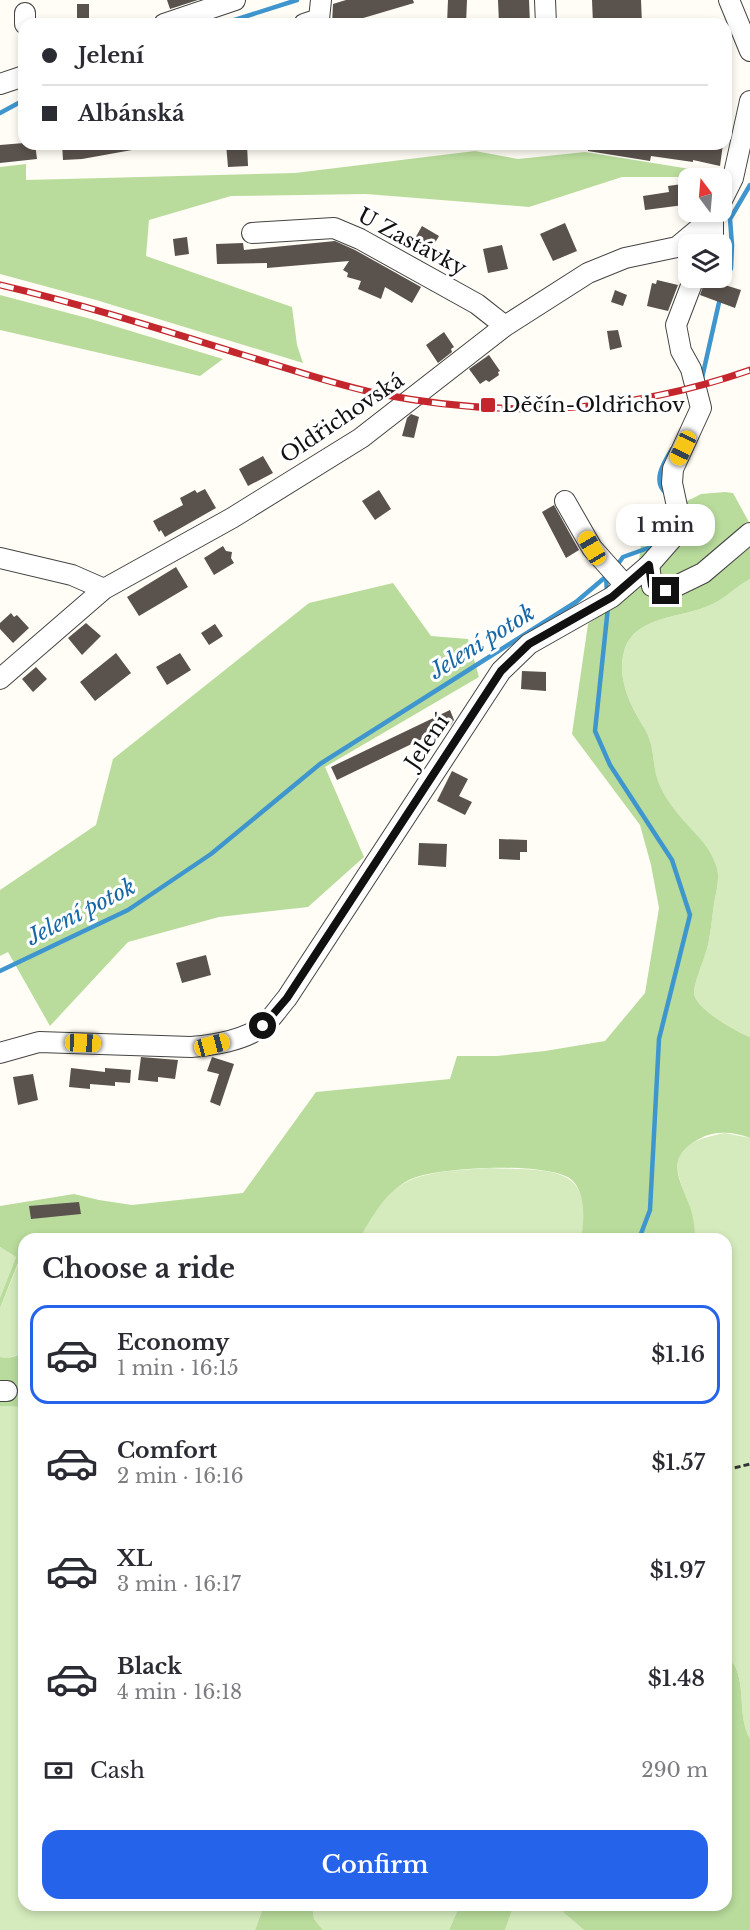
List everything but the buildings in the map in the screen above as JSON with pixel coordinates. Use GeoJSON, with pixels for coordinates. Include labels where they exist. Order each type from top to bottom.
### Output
{"type":"FeatureCollection","features":[{"type":"Feature","properties":{"kind":"street"},"geometry":{"type":"LineString","coordinates":[[182,18],[235,0]]}},
{"type":"Feature","properties":{"kind":"street"},"geometry":{"type":"LineString","coordinates":[[545,0],[546,18]]}},
{"type":"Feature","properties":{"kind":"street"},"geometry":{"type":"LineString","coordinates":[[729,0],[740,33],[750,51]]}},
{"type":"Feature","properties":{"kind":"street"},"geometry":{"type":"LineString","coordinates":[[319,18],[321,1]]}},
{"type":"Feature","properties":{"kind":"street"},"geometry":{"type":"LineString","coordinates":[[0,84],[18,78]]}},
{"type":"Feature","properties":{"kind":"street","name":"Oldřichovská"},"geometry":{"type":"LineString","coordinates":[[732,180],[745,167],[750,101]]}},
{"type":"Feature","properties":{"kind":"street","name":"Oldřichovská"},"geometry":{"type":"LineString","coordinates":[[0,679],[104,589],[232,518],[361,438],[505,326],[588,273],[625,258],[677,247],[703,222]]}},
{"type":"Feature","properties":{"kind":"street","name":"U Zastávky"},"geometry":{"type":"LineString","coordinates":[[252,233],[334,228],[360,239],[477,303],[505,326]]}},
{"type":"Feature","properties":{"kind":"street","name":"Jelení"},"geometry":{"type":"LineString","coordinates":[[0,1053],[39,1042],[190,1047],[212,1045],[246,1035],[263,1026],[287,998],[501,671],[529,644],[612,597],[617,575],[649,565],[671,540],[678,511],[672,483],[673,469],[701,408],[691,369],[681,351],[676,325],[690,288]]}},
{"type":"Feature","properties":{"kind":"street"},"geometry":{"type":"LineString","coordinates":[[565,501],[592,548],[617,575]]}},
{"type":"Feature","properties":{"kind":"street"},"geometry":{"type":"LineString","coordinates":[[649,565],[652,586],[666,591],[703,573],[750,533]]}},
{"type":"Feature","properties":{"kind":"street"},"geometry":{"type":"LineString","coordinates":[[0,558],[72,575],[104,589]]}},
{"type":"Feature","properties":{"kind":"path"},"geometry":{"type":"LineString","coordinates":[[732,1468],[750,1464]]}},
{"type":"Feature","properties":{"kind":"green space"},"geometry":{"type":"Polygon","coordinates":[[[475,151],[518,159],[585,152],[684,168],[678,168],[678,177],[622,177],[529,207],[366,194],[231,196],[149,220],[146,256],[292,307],[297,345],[303,363],[96,300],[0,274],[0,167],[26,164],[26,180],[295,173],[475,151]]]}},
{"type":"Feature","properties":{"kind":"green space"},"geometry":{"type":"Polygon","coordinates":[[[0,295],[91,319],[223,359],[200,376],[0,330],[0,295]]]}},
{"type":"Feature","properties":{"kind":"green space"},"geometry":{"type":"Polygon","coordinates":[[[733,493],[750,524],[750,579],[714,603],[659,620],[637,631],[629,640],[622,660],[624,684],[629,700],[650,742],[661,788],[678,814],[709,850],[718,872],[707,950],[694,988],[696,999],[709,1013],[750,1037],[750,1138],[731,1133],[705,1136],[682,1152],[677,1166],[690,1207],[695,1233],[582,1233],[581,1195],[574,1182],[563,1175],[520,1168],[467,1169],[422,1175],[400,1185],[386,1198],[363,1233],[18,1233],[18,1263],[0,1308],[0,1298],[16,1257],[0,1247],[0,1206],[74,1194],[132,1205],[243,1193],[316,1092],[450,1079],[457,1056],[497,1056],[605,1041],[645,993],[659,908],[640,825],[572,734],[588,624],[635,589],[644,523],[701,494],[733,493]]]}},
{"type":"Feature","properties":{"kind":"green space"},"geometry":{"type":"Polygon","coordinates":[[[750,579],[750,1037],[709,1013],[696,999],[694,988],[708,945],[718,872],[709,850],[678,814],[661,788],[650,742],[629,700],[624,684],[622,660],[629,640],[637,631],[659,620],[714,603],[750,579]]]}},
{"type":"Feature","properties":{"kind":"green space"},"geometry":{"type":"Polygon","coordinates":[[[393,583],[431,636],[468,639],[479,677],[325,767],[364,857],[308,907],[219,917],[128,942],[50,1026],[8,952],[0,956],[0,890],[96,825],[113,759],[309,603],[393,583]]]}},
{"type":"Feature","properties":{"kind":"green space"},"geometry":{"type":"Polygon","coordinates":[[[725,1133],[750,1138],[750,1739],[743,1718],[738,1673],[732,1662],[732,1233],[694,1233],[693,1220],[678,1172],[678,1159],[685,1149],[700,1140],[725,1133]]]}},
{"type":"Feature","properties":{"kind":"green space"},"geometry":{"type":"Polygon","coordinates":[[[489,1168],[529,1169],[562,1175],[574,1183],[581,1195],[584,1214],[582,1233],[363,1233],[384,1199],[395,1189],[419,1177],[447,1171],[489,1168]]]}},
{"type":"Feature","properties":{"kind":"green space"},"geometry":{"type":"Polygon","coordinates":[[[0,1247],[16,1257],[0,1298],[0,1247]]]}},
{"type":"Feature","properties":{"kind":"green space"},"geometry":{"type":"Polygon","coordinates":[[[18,1265],[18,1354],[11,1357],[0,1357],[0,1308],[18,1265]]]}},
{"type":"Feature","properties":{"kind":"green space"},"geometry":{"type":"Polygon","coordinates":[[[17,1355],[18,1407],[0,1406],[0,1357],[8,1358],[17,1355]]]}},
{"type":"Feature","properties":{"kind":"green space"},"geometry":{"type":"Polygon","coordinates":[[[0,1406],[18,1407],[18,1911],[262,1911],[255,1930],[0,1930],[0,1406]]]}},
{"type":"Feature","properties":{"kind":"green space"},"geometry":{"type":"Polygon","coordinates":[[[732,1662],[738,1673],[743,1718],[750,1739],[750,1930],[584,1930],[563,1911],[732,1911],[732,1662]]]}},
{"type":"Feature","properties":{"kind":"green space"},"geometry":{"type":"Polygon","coordinates":[[[262,1911],[313,1911],[314,1919],[323,1930],[255,1930],[262,1911]]]}},
{"type":"Feature","properties":{"kind":"green space"},"geometry":{"type":"Polygon","coordinates":[[[313,1911],[457,1911],[449,1930],[323,1930],[314,1919],[313,1911]]]}},
{"type":"Feature","properties":{"kind":"green space"},"geometry":{"type":"Polygon","coordinates":[[[457,1911],[512,1911],[505,1930],[449,1930],[457,1911]]]}},
{"type":"Feature","properties":{"kind":"green space"},"geometry":{"type":"Polygon","coordinates":[[[512,1911],[563,1911],[584,1930],[505,1930],[512,1911]]]}},
{"type":"Feature","properties":{"kind":"waterway"},"geometry":{"type":"LineString","coordinates":[[241,18],[297,0]]}},
{"type":"Feature","properties":{"kind":"waterway"},"geometry":{"type":"LineString","coordinates":[[0,113],[18,103]]}},
{"type":"Feature","properties":{"kind":"waterway","name":"Jelení potok"},"geometry":{"type":"LineString","coordinates":[[721,290],[731,268],[730,219],[750,185]]}},
{"type":"Feature","properties":{"kind":"waterway","name":"Jelení potok"},"geometry":{"type":"LineString","coordinates":[[702,378],[720,298]]}},
{"type":"Feature","properties":{"kind":"waterway","name":"Jelení potok"},"geometry":{"type":"LineString","coordinates":[[667,494],[662,489],[659,478],[672,449]]}},
{"type":"Feature","properties":{"kind":"waterway","name":"Jelení potok"},"geometry":{"type":"LineString","coordinates":[[615,568],[623,557],[651,547],[666,524],[668,505]]}},
{"type":"Feature","properties":{"kind":"waterway","name":"Jelení potok"},"geometry":{"type":"LineString","coordinates":[[0,971],[128,910],[211,854],[320,764],[576,602],[609,574]]}},
{"type":"Feature","properties":{"kind":"waterway"},"geometry":{"type":"LineString","coordinates":[[606,576],[607,593]]}},
{"type":"Feature","properties":{"kind":"waterway"},"geometry":{"type":"LineString","coordinates":[[608,607],[595,731],[610,765],[672,860],[690,915],[659,1039],[650,1210],[641,1233]]}},
{"type":"Feature","properties":{"kind":"railway"},"geometry":{"type":"LineString","coordinates":[[0,285],[120,317],[341,385],[375,393],[471,407],[564,408],[610,403],[657,396],[750,370]]}},
{"type":"Feature","properties":{"kind":"place","name":"Děčín-Oldřichov"},"geometry":{"type":"Point","coordinates":[488,405]}},
{"type":"Feature","properties":{"kind":"route"},"geometry":{"type":"LineString","coordinates":[[263,1026],[287,998],[501,671],[529,644],[612,597],[649,565],[652,586],[666,591]]}}]}
